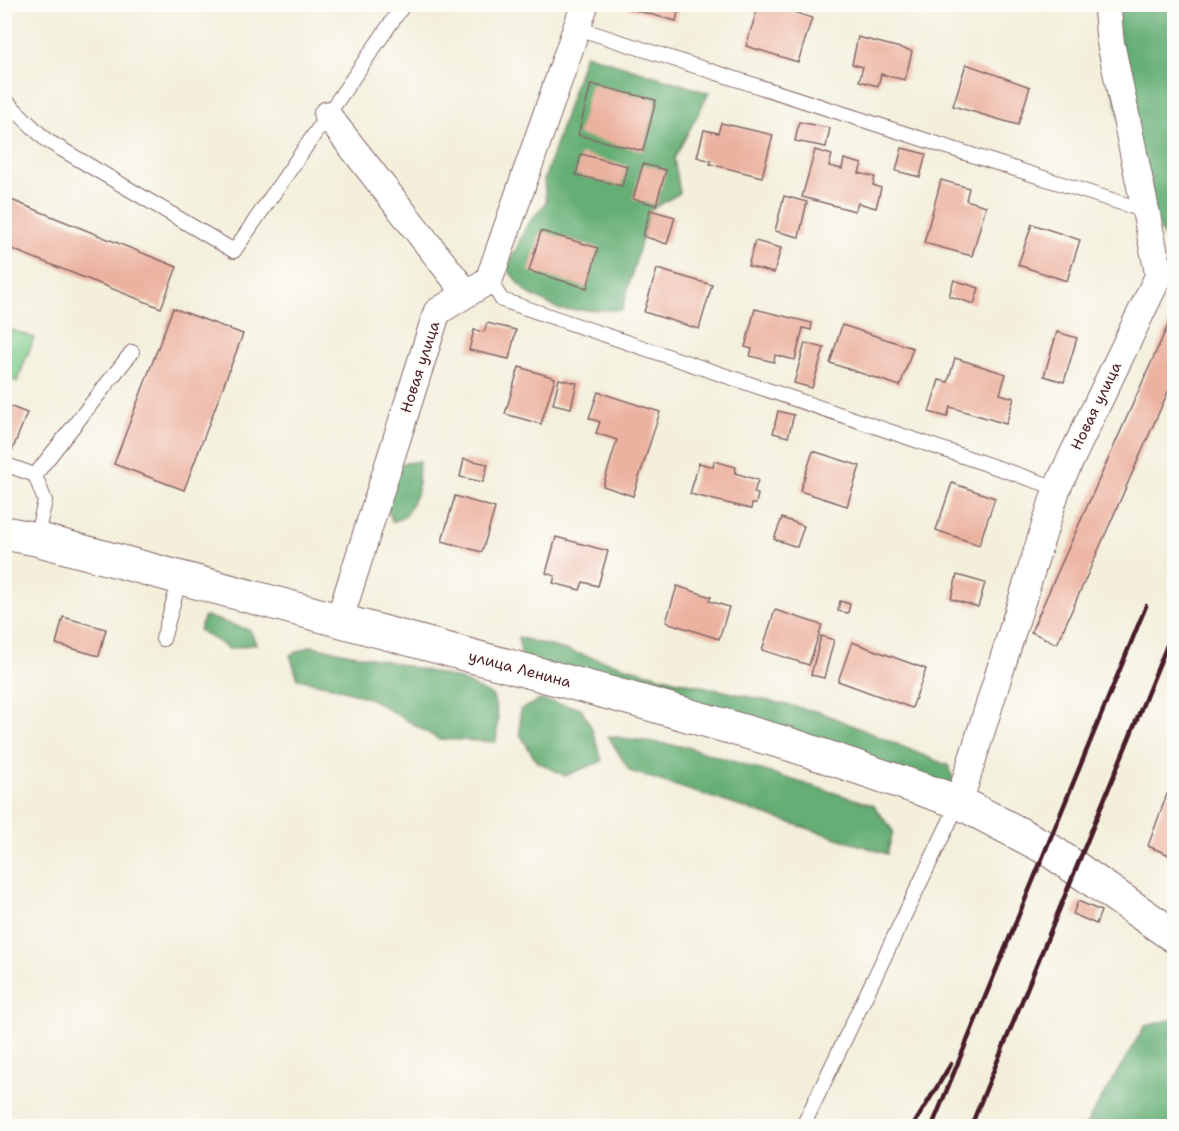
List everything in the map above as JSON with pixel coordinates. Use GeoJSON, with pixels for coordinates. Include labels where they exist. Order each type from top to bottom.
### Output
{"type":"FeatureCollection","features":[{"type":"Feature","properties":{"kind":"main road","name":"улица Ленина"},"geometry":{"type":"LineString","coordinates":[[20,536],[639,701],[792,745],[959,802],[1024,836],[1076,867],[1174,936]]}},
{"type":"Feature","properties":{"kind":"street","name":"Новая улица"},"geometry":{"type":"LineString","coordinates":[[959,802],[1057,488],[1159,275],[1110,40],[1107,4]]}},
{"type":"Feature","properties":{"kind":"street"},"geometry":{"type":"LineString","coordinates":[[327,115],[477,287],[581,16]]}},
{"type":"Feature","properties":{"kind":"street","name":"Новая улица"},"geometry":{"type":"LineString","coordinates":[[339,621],[437,312],[477,287]]}},
{"type":"Feature","properties":{"kind":"lane"},"geometry":{"type":"LineString","coordinates":[[4,99],[46,140],[234,251],[404,4]]}},
{"type":"Feature","properties":{"kind":"lane"},"geometry":{"type":"LineString","coordinates":[[581,16],[1146,211]]}},
{"type":"Feature","properties":{"kind":"lane"},"geometry":{"type":"LineString","coordinates":[[477,287],[502,300],[1057,488]]}},
{"type":"Feature","properties":{"kind":"lane"},"geometry":{"type":"LineString","coordinates":[[35,475],[132,352]]}},
{"type":"Feature","properties":{"kind":"lane"},"geometry":{"type":"LineString","coordinates":[[4,464],[35,475],[45,501],[20,536]]}},
{"type":"Feature","properties":{"kind":"lane"},"geometry":{"type":"LineString","coordinates":[[163,639],[180,578]]}},
{"type":"Feature","properties":{"kind":"lane"},"geometry":{"type":"LineString","coordinates":[[803,1126],[959,802]]}},
{"type":"Feature","properties":{"kind":"green space"},"geometry":{"type":"Polygon","coordinates":[[[1096,5],[1174,5],[1174,255],[1132,179],[1096,5]]]}},
{"type":"Feature","properties":{"kind":"green space"},"geometry":{"type":"Polygon","coordinates":[[[585,54],[709,93],[674,159],[680,193],[650,210],[622,310],[560,310],[526,292],[507,269],[527,225],[546,203],[544,180],[585,54]]]}},
{"type":"Feature","properties":{"kind":"green space"},"geometry":{"type":"Polygon","coordinates":[[[4,327],[34,338],[17,382],[5,377],[4,327]]]}},
{"type":"Feature","properties":{"kind":"green space"},"geometry":{"type":"Polygon","coordinates":[[[419,461],[418,491],[405,517],[392,522],[386,501],[402,464],[419,461]]]}},
{"type":"Feature","properties":{"kind":"green space"},"geometry":{"type":"Polygon","coordinates":[[[205,616],[250,630],[256,644],[229,649],[199,630],[205,616]]]}},
{"type":"Feature","properties":{"kind":"green space"},"geometry":{"type":"Polygon","coordinates":[[[518,637],[674,680],[820,712],[949,766],[955,785],[524,667],[518,637]]]}},
{"type":"Feature","properties":{"kind":"green space"},"geometry":{"type":"Polygon","coordinates":[[[311,646],[387,661],[459,679],[493,696],[498,717],[496,742],[438,739],[371,699],[335,687],[298,679],[290,655],[311,646]]]}},
{"type":"Feature","properties":{"kind":"green space"},"geometry":{"type":"Polygon","coordinates":[[[539,700],[581,708],[592,729],[602,761],[565,776],[536,761],[520,734],[520,710],[539,700]]]}},
{"type":"Feature","properties":{"kind":"green space"},"geometry":{"type":"Polygon","coordinates":[[[608,736],[687,747],[873,805],[893,831],[887,854],[630,771],[608,736]]]}},
{"type":"Feature","properties":{"kind":"green space"},"geometry":{"type":"Polygon","coordinates":[[[1174,1019],[1174,1126],[1085,1126],[1145,1026],[1174,1019]]]}},
{"type":"Feature","properties":{"kind":"building"},"geometry":{"type":"Polygon","coordinates":[[[626,4],[680,4],[676,21],[626,8],[626,4]]]}},
{"type":"Feature","properties":{"kind":"building"},"geometry":{"type":"Polygon","coordinates":[[[759,4],[769,4],[812,18],[798,62],[746,46],[759,4]]]}},
{"type":"Feature","properties":{"kind":"building"},"geometry":{"type":"Polygon","coordinates":[[[858,37],[912,51],[905,80],[881,74],[878,86],[859,81],[863,67],[852,64],[858,37]]]}},
{"type":"Feature","properties":{"kind":"building"},"geometry":{"type":"Polygon","coordinates":[[[966,64],[1030,87],[1018,125],[953,106],[966,64]]]}},
{"type":"Feature","properties":{"kind":"building"},"geometry":{"type":"Polygon","coordinates":[[[591,84],[656,100],[643,151],[578,135],[591,84]]]}},
{"type":"Feature","properties":{"kind":"building"},"geometry":{"type":"Polygon","coordinates":[[[799,122],[830,128],[826,147],[795,141],[799,122]]]}},
{"type":"Feature","properties":{"kind":"building"},"geometry":{"type":"Polygon","coordinates":[[[721,123],[773,135],[762,177],[710,164],[711,161],[697,157],[704,130],[718,133],[721,123]]]}},
{"type":"Feature","properties":{"kind":"building"},"geometry":{"type":"Polygon","coordinates":[[[902,148],[926,154],[920,177],[896,171],[902,148]]]}},
{"type":"Feature","properties":{"kind":"building"},"geometry":{"type":"Polygon","coordinates":[[[815,150],[832,155],[829,166],[842,169],[844,159],[862,164],[859,173],[875,177],[873,185],[881,188],[876,208],[858,203],[855,211],[802,197],[815,150]]]}},
{"type":"Feature","properties":{"kind":"building"},"geometry":{"type":"Polygon","coordinates":[[[581,154],[627,166],[622,186],[576,175],[581,154]]]}},
{"type":"Feature","properties":{"kind":"building"},"geometry":{"type":"Polygon","coordinates":[[[643,164],[666,170],[656,205],[633,199],[643,164]]]}},
{"type":"Feature","properties":{"kind":"building"},"geometry":{"type":"Polygon","coordinates":[[[941,180],[969,188],[966,200],[986,206],[972,256],[924,243],[941,180]]]}},
{"type":"Feature","properties":{"kind":"building"},"geometry":{"type":"Polygon","coordinates":[[[784,196],[807,202],[799,237],[775,231],[784,196]]]}},
{"type":"Feature","properties":{"kind":"building"},"geometry":{"type":"Polygon","coordinates":[[[4,197],[177,267],[161,308],[4,246],[4,197]]]}},
{"type":"Feature","properties":{"kind":"building"},"geometry":{"type":"Polygon","coordinates":[[[650,210],[675,217],[667,244],[643,236],[650,210]]]}},
{"type":"Feature","properties":{"kind":"building"},"geometry":{"type":"Polygon","coordinates":[[[1032,224],[1080,240],[1067,281],[1018,265],[1032,224]]]}},
{"type":"Feature","properties":{"kind":"building"},"geometry":{"type":"Polygon","coordinates":[[[541,231],[598,248],[587,288],[529,271],[541,231]]]}},
{"type":"Feature","properties":{"kind":"building"},"geometry":{"type":"Polygon","coordinates":[[[755,241],[781,248],[774,273],[748,266],[755,241]]]}},
{"type":"Feature","properties":{"kind":"building"},"geometry":{"type":"Polygon","coordinates":[[[657,269],[712,285],[699,329],[644,312],[657,269]]]}},
{"type":"Feature","properties":{"kind":"building"},"geometry":{"type":"Polygon","coordinates":[[[954,280],[979,288],[974,304],[949,296],[954,280]]]}},
{"type":"Feature","properties":{"kind":"building"},"geometry":{"type":"Polygon","coordinates":[[[173,308],[243,334],[184,490],[114,464],[173,308]]]}},
{"type":"Feature","properties":{"kind":"building"},"geometry":{"type":"Polygon","coordinates":[[[755,309],[812,323],[811,330],[803,328],[795,360],[775,355],[774,362],[750,356],[752,349],[745,347],[755,309]]]}},
{"type":"Feature","properties":{"kind":"building"},"geometry":{"type":"Polygon","coordinates":[[[1172,316],[1174,317],[1174,378],[1057,644],[1031,632],[1172,316]]]}},
{"type":"Feature","properties":{"kind":"building"},"geometry":{"type":"Polygon","coordinates":[[[487,323],[516,330],[509,359],[469,350],[474,330],[484,332],[487,323]]]}},
{"type":"Feature","properties":{"kind":"building"},"geometry":{"type":"Polygon","coordinates":[[[842,325],[913,348],[900,386],[830,363],[842,325]]]}},
{"type":"Feature","properties":{"kind":"building"},"geometry":{"type":"Polygon","coordinates":[[[1057,332],[1077,338],[1064,382],[1044,376],[1057,332]]]}},
{"type":"Feature","properties":{"kind":"building"},"geometry":{"type":"Polygon","coordinates":[[[805,343],[824,348],[812,388],[794,383],[805,343]]]}},
{"type":"Feature","properties":{"kind":"building"},"geometry":{"type":"Polygon","coordinates":[[[955,358],[1006,374],[1000,394],[1014,398],[1006,424],[950,407],[947,417],[929,412],[939,380],[948,382],[955,358]]]}},
{"type":"Feature","properties":{"kind":"building"},"geometry":{"type":"Polygon","coordinates":[[[519,367],[555,378],[541,424],[505,414],[519,367]]]}},
{"type":"Feature","properties":{"kind":"building"},"geometry":{"type":"Polygon","coordinates":[[[559,379],[577,383],[571,408],[553,404],[559,379]]]}},
{"type":"Feature","properties":{"kind":"building"},"geometry":{"type":"Polygon","coordinates":[[[598,392],[660,412],[633,496],[603,486],[617,440],[596,433],[600,422],[589,418],[598,392]]]}},
{"type":"Feature","properties":{"kind":"building"},"geometry":{"type":"Polygon","coordinates":[[[4,404],[27,413],[10,456],[4,454],[4,404]]]}},
{"type":"Feature","properties":{"kind":"building"},"geometry":{"type":"Polygon","coordinates":[[[778,411],[794,415],[788,437],[773,433],[778,411]]]}},
{"type":"Feature","properties":{"kind":"building"},"geometry":{"type":"Polygon","coordinates":[[[813,451],[860,466],[847,506],[800,491],[813,451]]]}},
{"type":"Feature","properties":{"kind":"building"},"geometry":{"type":"Polygon","coordinates":[[[464,459],[488,464],[483,482],[460,477],[464,459]]]}},
{"type":"Feature","properties":{"kind":"building"},"geometry":{"type":"Polygon","coordinates":[[[714,461],[736,467],[735,473],[758,480],[754,493],[758,494],[756,504],[752,504],[751,509],[690,494],[699,463],[713,467],[714,461]]]}},
{"type":"Feature","properties":{"kind":"building"},"geometry":{"type":"Polygon","coordinates":[[[952,483],[995,498],[979,545],[936,530],[952,483]]]}},
{"type":"Feature","properties":{"kind":"building"},"geometry":{"type":"Polygon","coordinates":[[[455,496],[495,508],[482,552],[442,541],[455,496]]]}},
{"type":"Feature","properties":{"kind":"building"},"geometry":{"type":"Polygon","coordinates":[[[782,518],[804,526],[797,547],[774,539],[782,518]]]}},
{"type":"Feature","properties":{"kind":"building"},"geometry":{"type":"Polygon","coordinates":[[[556,537],[608,551],[598,586],[583,582],[580,590],[553,583],[555,576],[546,573],[556,537]]]}},
{"type":"Feature","properties":{"kind":"building"},"geometry":{"type":"Polygon","coordinates":[[[957,575],[985,583],[978,607],[951,599],[957,575]]]}},
{"type":"Feature","properties":{"kind":"building"},"geometry":{"type":"Polygon","coordinates":[[[677,586],[711,597],[709,601],[729,607],[719,639],[666,622],[677,586]]]}},
{"type":"Feature","properties":{"kind":"building"},"geometry":{"type":"Polygon","coordinates":[[[840,601],[850,604],[848,613],[838,611],[840,601]]]}},
{"type":"Feature","properties":{"kind":"building"},"geometry":{"type":"Polygon","coordinates":[[[775,610],[822,625],[809,665],[762,650],[775,610]]]}},
{"type":"Feature","properties":{"kind":"building"},"geometry":{"type":"Polygon","coordinates":[[[63,617],[106,629],[99,656],[56,644],[63,617]]]}},
{"type":"Feature","properties":{"kind":"building"},"geometry":{"type":"Polygon","coordinates":[[[821,636],[834,640],[824,678],[811,675],[821,636]]]}},
{"type":"Feature","properties":{"kind":"building"},"geometry":{"type":"Polygon","coordinates":[[[852,642],[926,669],[912,708],[838,681],[852,642]]]}},
{"type":"Feature","properties":{"kind":"building"},"geometry":{"type":"Polygon","coordinates":[[[1167,794],[1174,796],[1174,857],[1148,846],[1167,794]]]}},
{"type":"Feature","properties":{"kind":"building"},"geometry":{"type":"Polygon","coordinates":[[[1078,901],[1101,911],[1096,924],[1073,914],[1078,901]]]}},
{"type":"Feature","properties":{"kind":"railway"},"geometry":{"type":"LineString","coordinates":[[932,1126],[1146,606]]}},
{"type":"Feature","properties":{"kind":"railway"},"geometry":{"type":"LineString","coordinates":[[971,1126],[1174,628]]}},
{"type":"Feature","properties":{"kind":"railway"},"geometry":{"type":"LineString","coordinates":[[913,1126],[951,1064]]}}]}
